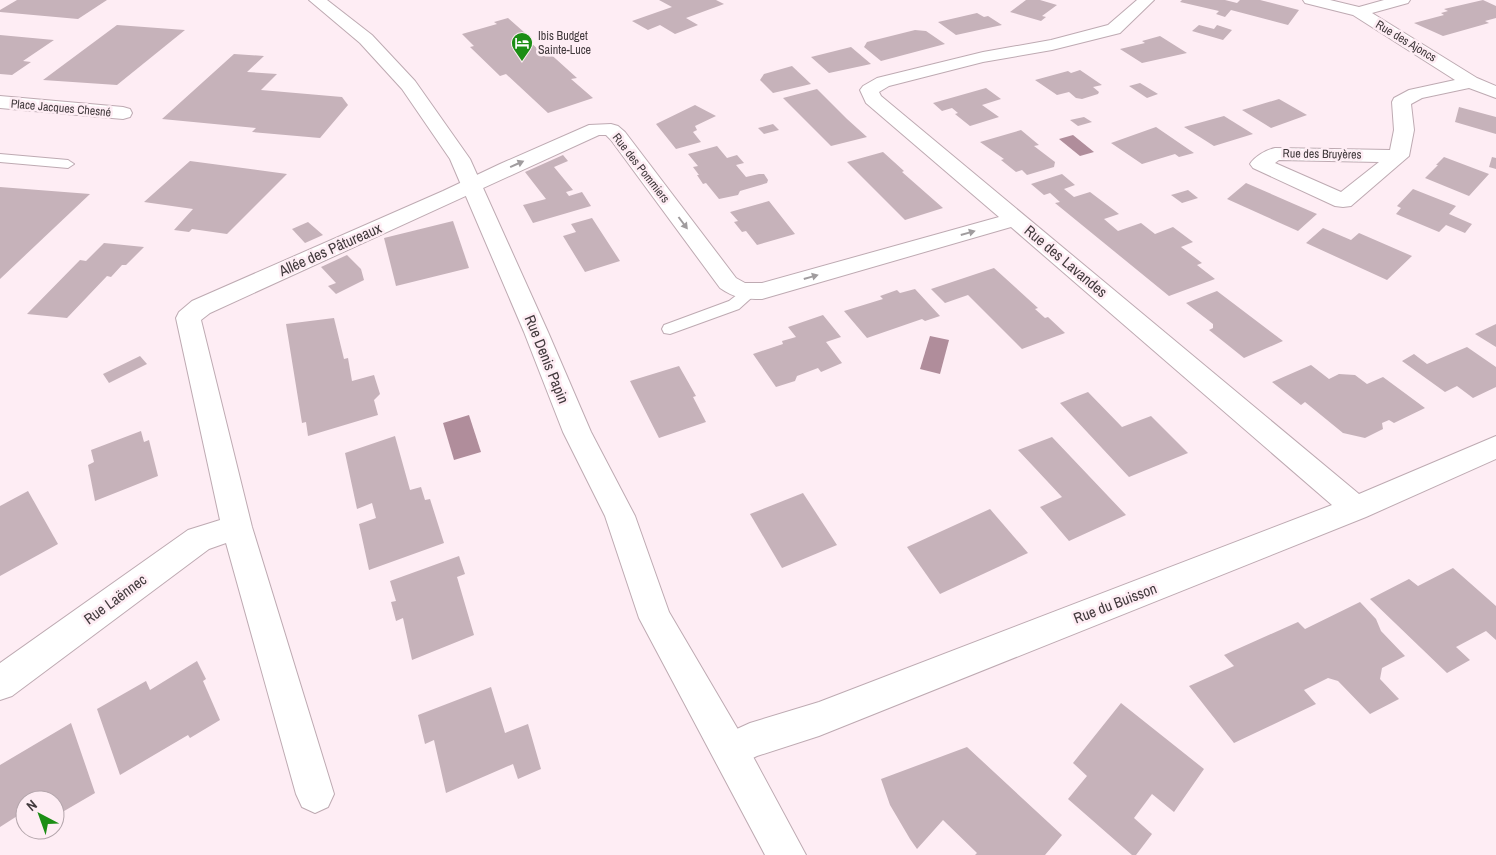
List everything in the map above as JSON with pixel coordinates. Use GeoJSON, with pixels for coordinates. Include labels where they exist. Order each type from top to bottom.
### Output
{"type":"FeatureCollection","features":[{"type":"Feature","properties":{"kind":"street","name":"Rue Denis Papin"},"geometry":{"type":"LineString","coordinates":[[317,0],[366,39],[409,85],[460,159],[577,432],[620,516],[655,618],[786,855]]}},
{"type":"Feature","properties":{"kind":"street","name":"Rue des Lavandes"},"geometry":{"type":"LineString","coordinates":[[1146,0],[1114,29],[1052,45],[983,57],[883,82],[869,90],[873,100],[1356,508]]}},
{"type":"Feature","properties":{"kind":"street","name":"Rue des Ajoncs"},"geometry":{"type":"LineString","coordinates":[[1311,0],[1359,12],[1471,82],[1496,92]]}},
{"type":"Feature","properties":{"kind":"street"},"geometry":{"type":"LineString","coordinates":[[1359,12],[1402,0]]}},
{"type":"Feature","properties":{"kind":"street"},"geometry":{"type":"LineString","coordinates":[[1399,156],[1404,130],[1401,102],[1416,94],[1471,82]]}},
{"type":"Feature","properties":{"kind":"street","name":"Place Jacques Chesné"},"geometry":{"type":"LineString","coordinates":[[0,102],[123,113]]}},
{"type":"Feature","properties":{"kind":"street","name":"Rue des Pommiers"},"geometry":{"type":"LineString","coordinates":[[473,186],[507,168],[596,129],[611,130],[618,136],[728,283],[740,291],[762,291],[1016,219]]}},
{"type":"Feature","properties":{"kind":"street","name":"Rue des Bruyères"},"geometry":{"type":"LineString","coordinates":[[1275,154],[1399,156],[1343,201],[1260,164],[1275,154]]}},
{"type":"Feature","properties":{"kind":"street","name":"Allée des Pâtureaux"},"geometry":{"type":"LineString","coordinates":[[237,526],[188,318],[201,307],[473,186]]}},
{"type":"Feature","properties":{"kind":"street","name":"Rue du Buisson"},"geometry":{"type":"LineString","coordinates":[[730,751],[750,742],[818,719],[1356,508],[1496,447]]}},
{"type":"Feature","properties":{"kind":"street"},"geometry":{"type":"LineString","coordinates":[[237,526],[315,794]]}},
{"type":"Feature","properties":{"kind":"street","name":"Rue Laënnec"},"geometry":{"type":"LineString","coordinates":[[0,684],[24,664],[199,539],[237,526]]}},
{"type":"Feature","properties":{"kind":"lane"},"geometry":{"type":"LineString","coordinates":[[0,158],[68,164]]}},
{"type":"Feature","properties":{"kind":"lane","name":"Rue des Pommiers"},"geometry":{"type":"LineString","coordinates":[[670,329],[734,305],[751,291]]}},
{"type":"Feature","properties":{"kind":"shaded area"},"geometry":{"type":"Polygon","coordinates":[[[1073,135],[1094,152],[1080,156],[1059,139],[1073,135]]]}},
{"type":"Feature","properties":{"kind":"shaded area"},"geometry":{"type":"Polygon","coordinates":[[[930,336],[949,340],[940,374],[920,369],[930,336]]]}},
{"type":"Feature","properties":{"kind":"shaded area"},"geometry":{"type":"Polygon","coordinates":[[[469,415],[481,452],[454,460],[443,423],[469,415]]]}},
{"type":"Feature","properties":{"kind":"building"},"geometry":{"type":"Polygon","coordinates":[[[17,0],[107,0],[78,19],[0,12],[0,10],[17,0]]]}},
{"type":"Feature","properties":{"kind":"building"},"geometry":{"type":"Polygon","coordinates":[[[659,0],[716,0],[724,4],[686,18],[698,25],[675,34],[660,25],[648,30],[632,21],[672,7],[659,0]]]}},
{"type":"Feature","properties":{"kind":"building"},"geometry":{"type":"Polygon","coordinates":[[[1026,0],[1040,0],[1057,5],[1042,16],[1046,17],[1041,21],[1010,12],[1026,0]]]}},
{"type":"Feature","properties":{"kind":"building"},"geometry":{"type":"Polygon","coordinates":[[[1182,0],[1225,0],[1237,3],[1240,0],[1260,0],[1299,10],[1288,25],[1231,10],[1225,17],[1216,14],[1219,11],[1180,2],[1182,0]]]}},
{"type":"Feature","properties":{"kind":"building"},"geometry":{"type":"Polygon","coordinates":[[[1483,0],[1496,6],[1496,18],[1485,21],[1489,23],[1443,36],[1414,23],[1444,15],[1441,13],[1448,11],[1444,9],[1483,0]]]}},
{"type":"Feature","properties":{"kind":"building"},"geometry":{"type":"Polygon","coordinates":[[[977,13],[984,17],[988,16],[1002,25],[956,35],[938,22],[977,13]]]}},
{"type":"Feature","properties":{"kind":"building","name":"Ibis Budget Sainte-Luce"},"geometry":{"type":"Polygon","coordinates":[[[508,18],[525,33],[521,34],[540,51],[546,50],[577,78],[571,79],[593,98],[548,113],[506,74],[500,76],[470,47],[474,46],[462,34],[497,24],[494,22],[508,18]]]}},
{"type":"Feature","properties":{"kind":"building"},"geometry":{"type":"Polygon","coordinates":[[[117,25],[185,30],[117,85],[43,80],[117,25]]]}},
{"type":"Feature","properties":{"kind":"building"},"geometry":{"type":"Polygon","coordinates":[[[1199,25],[1214,29],[1217,25],[1232,30],[1223,40],[1192,31],[1199,25]]]}},
{"type":"Feature","properties":{"kind":"building"},"geometry":{"type":"Polygon","coordinates":[[[915,30],[926,31],[945,44],[881,61],[864,47],[867,42],[915,30]]]}},
{"type":"Feature","properties":{"kind":"building"},"geometry":{"type":"Polygon","coordinates":[[[0,35],[54,40],[23,61],[31,62],[12,75],[0,74],[0,35]]]}},
{"type":"Feature","properties":{"kind":"building"},"geometry":{"type":"Polygon","coordinates":[[[1160,36],[1187,53],[1142,63],[1120,49],[1145,43],[1142,41],[1160,36]]]}},
{"type":"Feature","properties":{"kind":"building"},"geometry":{"type":"Polygon","coordinates":[[[851,47],[871,64],[829,73],[811,57],[851,47]]]}},
{"type":"Feature","properties":{"kind":"building"},"geometry":{"type":"Polygon","coordinates":[[[234,54],[264,56],[247,72],[277,74],[261,90],[342,97],[348,105],[320,138],[252,132],[256,128],[162,119],[234,54]]]}},
{"type":"Feature","properties":{"kind":"building"},"geometry":{"type":"Polygon","coordinates":[[[792,66],[811,84],[773,93],[760,80],[764,74],[792,66]]]}},
{"type":"Feature","properties":{"kind":"building"},"geometry":{"type":"Polygon","coordinates":[[[1080,70],[1102,85],[1093,87],[1099,92],[1098,94],[1082,99],[1076,98],[1069,92],[1057,95],[1035,80],[1068,71],[1071,73],[1080,70]]]}},
{"type":"Feature","properties":{"kind":"building"},"geometry":{"type":"Polygon","coordinates":[[[1140,83],[1158,94],[1147,98],[1129,86],[1140,83]]]}},
{"type":"Feature","properties":{"kind":"building"},"geometry":{"type":"Polygon","coordinates":[[[986,88],[1001,99],[982,105],[999,117],[970,126],[955,114],[958,113],[952,108],[942,111],[933,103],[986,88]]]}},
{"type":"Feature","properties":{"kind":"building"},"geometry":{"type":"Polygon","coordinates":[[[817,89],[867,137],[831,146],[783,98],[817,89]]]}},
{"type":"Feature","properties":{"kind":"building"},"geometry":{"type":"Polygon","coordinates":[[[1279,99],[1307,115],[1271,128],[1242,110],[1279,99]]]}},
{"type":"Feature","properties":{"kind":"building"},"geometry":{"type":"Polygon","coordinates":[[[695,105],[716,116],[695,126],[697,130],[693,132],[701,142],[676,149],[656,124],[695,105]]]}},
{"type":"Feature","properties":{"kind":"building"},"geometry":{"type":"Polygon","coordinates":[[[1459,107],[1496,117],[1496,134],[1455,122],[1459,107]]]}},
{"type":"Feature","properties":{"kind":"building"},"geometry":{"type":"Polygon","coordinates":[[[1224,116],[1253,134],[1214,146],[1184,127],[1224,116]]]}},
{"type":"Feature","properties":{"kind":"building"},"geometry":{"type":"Polygon","coordinates":[[[1084,117],[1092,122],[1078,126],[1070,120],[1084,117]]]}},
{"type":"Feature","properties":{"kind":"building"},"geometry":{"type":"Polygon","coordinates":[[[773,124],[779,130],[764,134],[758,128],[773,124]]]}},
{"type":"Feature","properties":{"kind":"building"},"geometry":{"type":"Polygon","coordinates":[[[1156,127],[1194,153],[1179,157],[1175,154],[1142,164],[1111,143],[1156,127]]]}},
{"type":"Feature","properties":{"kind":"building"},"geometry":{"type":"Polygon","coordinates":[[[1021,130],[1039,145],[1034,146],[1055,162],[1054,167],[1027,175],[1022,170],[1016,172],[1001,160],[1004,159],[980,142],[1021,130]]]}},
{"type":"Feature","properties":{"kind":"building"},"geometry":{"type":"Polygon","coordinates":[[[717,146],[727,158],[737,155],[744,163],[736,165],[746,177],[764,174],[768,180],[767,183],[740,191],[738,195],[719,199],[706,183],[703,184],[693,167],[698,166],[688,154],[717,146]]]}},
{"type":"Feature","properties":{"kind":"building"},"geometry":{"type":"Polygon","coordinates":[[[883,152],[904,171],[902,172],[943,208],[905,220],[847,162],[883,152]]]}},
{"type":"Feature","properties":{"kind":"building"},"geometry":{"type":"Polygon","coordinates":[[[563,155],[568,161],[554,167],[573,190],[566,192],[569,196],[582,192],[591,206],[533,223],[523,205],[546,199],[525,172],[563,155]]]}},
{"type":"Feature","properties":{"kind":"building"},"geometry":{"type":"Polygon","coordinates":[[[1444,157],[1489,174],[1469,196],[1425,178],[1444,157]]]}},
{"type":"Feature","properties":{"kind":"building"},"geometry":{"type":"Polygon","coordinates":[[[1492,157],[1496,158],[1496,169],[1489,167],[1492,157]]]}},
{"type":"Feature","properties":{"kind":"building"},"geometry":{"type":"Polygon","coordinates":[[[190,161],[287,174],[227,234],[192,229],[189,232],[174,230],[193,209],[144,202],[190,161]]]}},
{"type":"Feature","properties":{"kind":"building"},"geometry":{"type":"Polygon","coordinates":[[[1062,174],[1075,185],[1064,189],[1074,197],[1090,192],[1119,214],[1104,219],[1118,231],[1141,223],[1155,234],[1173,227],[1193,242],[1181,247],[1202,263],[1197,265],[1215,279],[1169,296],[1055,203],[1060,202],[1050,193],[1044,195],[1031,184],[1062,174]]]}},
{"type":"Feature","properties":{"kind":"building"},"geometry":{"type":"Polygon","coordinates":[[[1246,183],[1317,214],[1298,231],[1227,199],[1246,183]]]}},
{"type":"Feature","properties":{"kind":"building"},"geometry":{"type":"Polygon","coordinates":[[[0,187],[90,194],[0,279],[0,187]]]}},
{"type":"Feature","properties":{"kind":"building"},"geometry":{"type":"Polygon","coordinates":[[[1413,189],[1456,206],[1449,214],[1472,224],[1465,233],[1446,225],[1439,232],[1396,214],[1401,208],[1397,206],[1413,189]]]}},
{"type":"Feature","properties":{"kind":"building"},"geometry":{"type":"Polygon","coordinates":[[[1188,190],[1198,198],[1182,203],[1171,195],[1188,190]]]}},
{"type":"Feature","properties":{"kind":"building"},"geometry":{"type":"Polygon","coordinates":[[[769,201],[795,234],[757,245],[746,231],[742,232],[734,222],[738,221],[730,212],[769,201]]]}},
{"type":"Feature","properties":{"kind":"building"},"geometry":{"type":"Polygon","coordinates":[[[592,218],[620,261],[585,272],[563,236],[576,232],[571,224],[592,218]]]}},
{"type":"Feature","properties":{"kind":"building"},"geometry":{"type":"Polygon","coordinates":[[[453,221],[469,268],[396,286],[384,238],[453,221]]]}},
{"type":"Feature","properties":{"kind":"building"},"geometry":{"type":"Polygon","coordinates":[[[308,222],[323,235],[305,243],[292,229],[308,222]]]}},
{"type":"Feature","properties":{"kind":"building"},"geometry":{"type":"Polygon","coordinates":[[[1323,228],[1351,240],[1359,233],[1412,256],[1387,280],[1306,243],[1323,228]]]}},
{"type":"Feature","properties":{"kind":"building"},"geometry":{"type":"Polygon","coordinates":[[[104,243],[144,247],[111,277],[107,276],[67,318],[27,314],[80,260],[86,261],[104,243]]]}},
{"type":"Feature","properties":{"kind":"building"},"geometry":{"type":"Polygon","coordinates":[[[347,255],[361,269],[364,280],[336,294],[328,286],[336,283],[321,267],[347,255]]]}},
{"type":"Feature","properties":{"kind":"building"},"geometry":{"type":"Polygon","coordinates":[[[994,268],[1038,308],[1035,309],[1045,318],[1048,317],[1065,333],[1022,349],[968,295],[945,303],[931,289],[994,268]]]}},
{"type":"Feature","properties":{"kind":"building"},"geometry":{"type":"Polygon","coordinates":[[[915,289],[940,316],[925,321],[922,319],[867,338],[844,311],[883,299],[880,296],[897,290],[900,293],[915,289]]]}},
{"type":"Feature","properties":{"kind":"building"},"geometry":{"type":"Polygon","coordinates":[[[1217,291],[1283,341],[1244,358],[1209,330],[1213,328],[1213,324],[1186,303],[1217,291]]]}},
{"type":"Feature","properties":{"kind":"building"},"geometry":{"type":"Polygon","coordinates":[[[823,315],[841,337],[826,342],[842,363],[821,372],[818,368],[797,376],[795,381],[776,387],[753,354],[783,344],[782,341],[796,337],[788,327],[823,315]]]}},
{"type":"Feature","properties":{"kind":"building"},"geometry":{"type":"Polygon","coordinates":[[[334,318],[344,359],[348,358],[352,381],[374,375],[380,394],[374,400],[378,415],[308,436],[306,422],[302,423],[286,324],[334,318]]]}},
{"type":"Feature","properties":{"kind":"building"},"geometry":{"type":"Polygon","coordinates":[[[1496,324],[1496,347],[1475,334],[1496,324]]]}},
{"type":"Feature","properties":{"kind":"building"},"geometry":{"type":"Polygon","coordinates":[[[1467,347],[1496,367],[1496,387],[1473,398],[1457,386],[1445,392],[1402,361],[1414,354],[1427,364],[1467,347]]]}},
{"type":"Feature","properties":{"kind":"building"},"geometry":{"type":"Polygon","coordinates":[[[140,356],[147,364],[109,383],[103,374],[140,356]]]}},
{"type":"Feature","properties":{"kind":"building"},"geometry":{"type":"Polygon","coordinates":[[[1311,365],[1329,379],[1339,374],[1355,375],[1367,384],[1383,377],[1425,408],[1394,423],[1389,420],[1382,423],[1383,429],[1365,438],[1343,433],[1305,402],[1301,405],[1272,382],[1311,365]]]}},
{"type":"Feature","properties":{"kind":"building"},"geometry":{"type":"Polygon","coordinates":[[[679,366],[696,396],[693,397],[706,422],[659,438],[630,381],[679,366]]]}},
{"type":"Feature","properties":{"kind":"building"},"geometry":{"type":"Polygon","coordinates":[[[1088,392],[1122,427],[1151,416],[1188,453],[1129,477],[1060,403],[1088,392]]]}},
{"type":"Feature","properties":{"kind":"building"},"geometry":{"type":"Polygon","coordinates":[[[141,431],[144,442],[149,440],[158,476],[95,501],[88,465],[94,462],[91,450],[141,431]]]}},
{"type":"Feature","properties":{"kind":"building"},"geometry":{"type":"Polygon","coordinates":[[[395,436],[410,490],[421,487],[425,500],[430,499],[444,543],[369,570],[359,524],[376,518],[372,503],[357,509],[345,453],[395,436]]]}},
{"type":"Feature","properties":{"kind":"building"},"geometry":{"type":"Polygon","coordinates":[[[1052,437],[1126,515],[1069,541],[1040,507],[1062,497],[1018,450],[1052,437]]]}},
{"type":"Feature","properties":{"kind":"building"},"geometry":{"type":"Polygon","coordinates":[[[28,491],[58,544],[0,576],[0,506],[28,491]]]}},
{"type":"Feature","properties":{"kind":"building"},"geometry":{"type":"Polygon","coordinates":[[[803,493],[837,545],[782,568],[750,514],[803,493]]]}},
{"type":"Feature","properties":{"kind":"building"},"geometry":{"type":"Polygon","coordinates":[[[990,509],[1028,553],[940,594],[907,547],[990,509]]]}},
{"type":"Feature","properties":{"kind":"building"},"geometry":{"type":"Polygon","coordinates":[[[459,556],[465,574],[457,577],[474,635],[412,660],[403,618],[396,621],[391,602],[396,601],[390,581],[459,556]]]}},
{"type":"Feature","properties":{"kind":"building"},"geometry":{"type":"Polygon","coordinates":[[[1453,568],[1496,606],[1496,640],[1486,631],[1456,647],[1470,660],[1447,673],[1370,599],[1409,579],[1418,586],[1453,568]]]}},
{"type":"Feature","properties":{"kind":"building"},"geometry":{"type":"Polygon","coordinates":[[[1360,602],[1376,619],[1381,631],[1405,656],[1382,668],[1380,679],[1399,699],[1370,714],[1338,681],[1328,678],[1304,690],[1316,704],[1234,743],[1189,686],[1234,666],[1224,655],[1298,622],[1305,629],[1360,602]]]}},
{"type":"Feature","properties":{"kind":"building"},"geometry":{"type":"Polygon","coordinates":[[[197,661],[206,679],[203,681],[220,720],[190,738],[188,735],[120,775],[97,709],[146,681],[150,690],[197,661]]]}},
{"type":"Feature","properties":{"kind":"building"},"geometry":{"type":"Polygon","coordinates":[[[491,687],[505,733],[528,724],[541,769],[518,779],[513,764],[446,793],[434,740],[425,744],[418,715],[491,687]]]}},
{"type":"Feature","properties":{"kind":"building"},"geometry":{"type":"Polygon","coordinates":[[[1121,703],[1204,769],[1174,812],[1152,794],[1134,818],[1152,834],[1136,855],[1132,855],[1068,799],[1087,776],[1073,763],[1121,703]]]}},
{"type":"Feature","properties":{"kind":"building"},"geometry":{"type":"Polygon","coordinates":[[[71,723],[95,793],[65,810],[65,790],[15,790],[15,817],[0,827],[0,765],[71,723]]]}},
{"type":"Feature","properties":{"kind":"building"},"geometry":{"type":"Polygon","coordinates":[[[967,747],[1062,835],[1045,855],[975,855],[977,853],[943,820],[917,849],[890,805],[881,779],[967,747]]]}},
{"type":"Feature","properties":{"kind":"place","name":"Ibis Budget Sainte-Luce"},"geometry":{"type":"Point","coordinates":[522,62]}}]}
